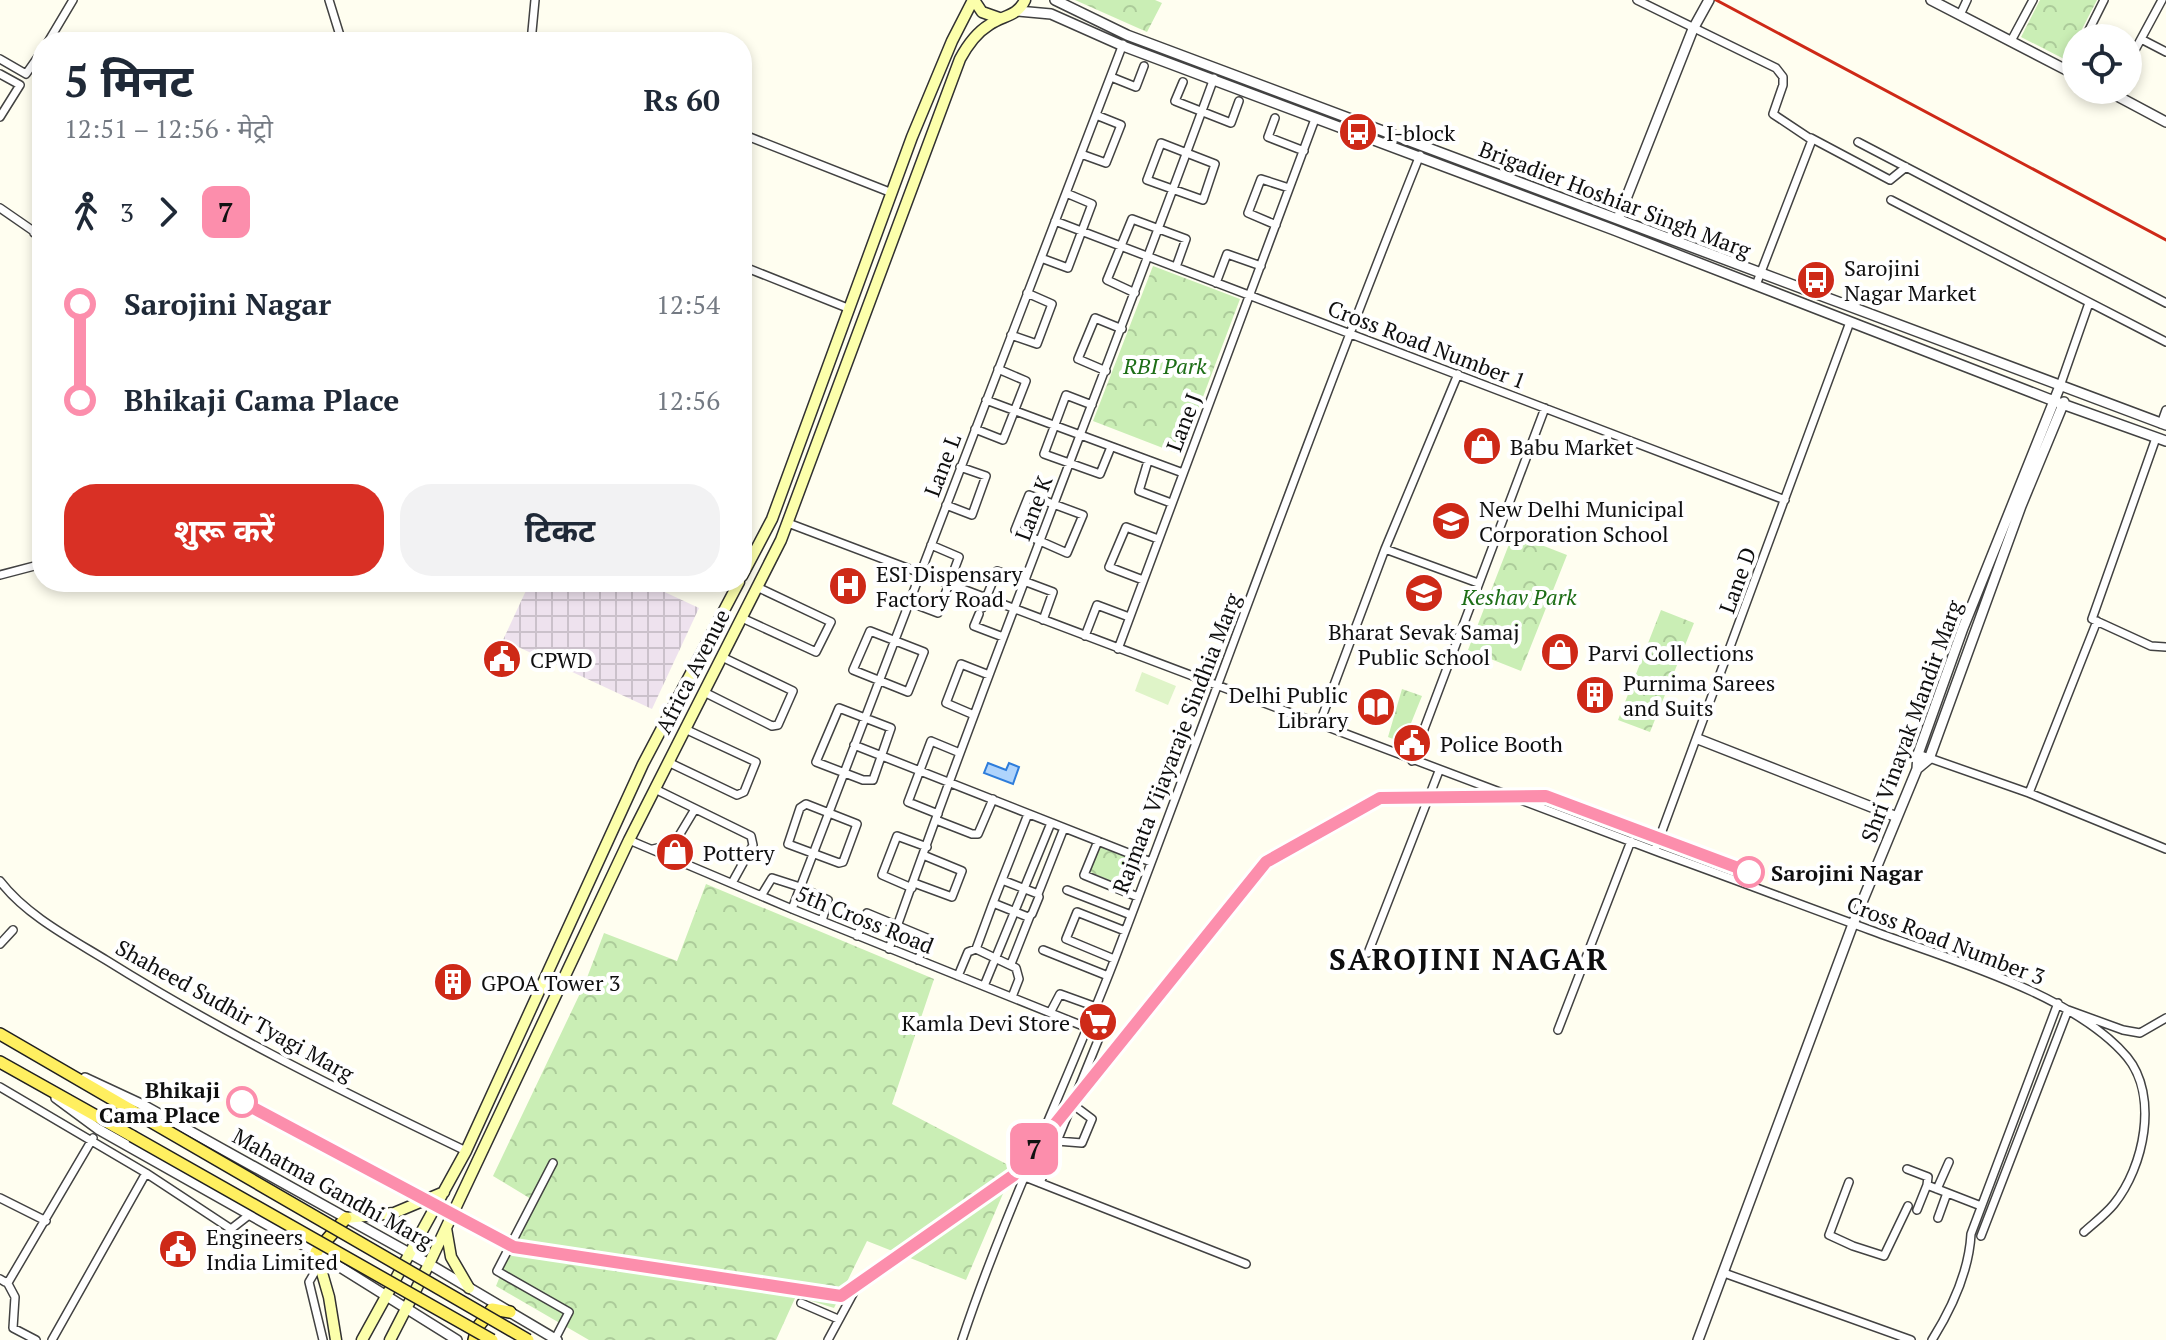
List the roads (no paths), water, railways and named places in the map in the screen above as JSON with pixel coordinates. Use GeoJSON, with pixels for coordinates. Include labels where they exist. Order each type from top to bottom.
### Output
{"type":"FeatureCollection","features":[{"type":"Feature","properties":{"kind":"main road"},"geometry":{"type":"LineString","coordinates":[[752,557],[775,513],[892,193],[952,41],[974,0],[989,17],[1005,18]]}},
{"type":"Feature","properties":{"kind":"main road"},"geometry":{"type":"LineString","coordinates":[[1018,11],[1025,0]]}},
{"type":"Feature","properties":{"kind":"main road","name":"Africa Avenue"},"geometry":{"type":"LineString","coordinates":[[390,1340],[429,1264],[629,840],[788,523],[960,59],[982,30],[1018,11]]}},
{"type":"Feature","properties":{"kind":"main road","name":"Africa Avenue"},"geometry":{"type":"LineString","coordinates":[[386,1297],[466,1151],[643,764],[734,592]]}},
{"type":"Feature","properties":{"kind":"main road","name":"Mahatma Gandhi Marg"},"geometry":{"type":"LineString","coordinates":[[0,1034],[43,1058]]}},
{"type":"Feature","properties":{"kind":"main road"},"geometry":{"type":"LineString","coordinates":[[43,1058],[528,1340]]}},
{"type":"Feature","properties":{"kind":"main road"},"geometry":{"type":"LineString","coordinates":[[0,1062],[492,1340]]}},
{"type":"Feature","properties":{"kind":"main road"},"geometry":{"type":"LineString","coordinates":[[336,1340],[329,1297],[316,1252],[346,1218],[394,1213],[444,1192]]}},
{"type":"Feature","properties":{"kind":"main road"},"geometry":{"type":"LineString","coordinates":[[446,1226],[451,1257],[469,1288]]}},
{"type":"Feature","properties":{"kind":"main road"},"geometry":{"type":"LineString","coordinates":[[362,1340],[386,1297]]}},
{"type":"Feature","properties":{"kind":"main road"},"geometry":{"type":"LineString","coordinates":[[474,1340],[477,1328],[492,1309],[510,1312]]}},
{"type":"Feature","properties":{"kind":"street"},"geometry":{"type":"LineString","coordinates":[[54,32],[73,0]]}},
{"type":"Feature","properties":{"kind":"street"},"geometry":{"type":"LineString","coordinates":[[329,0],[339,32]]}},
{"type":"Feature","properties":{"kind":"street"},"geometry":{"type":"LineString","coordinates":[[532,32],[535,0]]}},
{"type":"Feature","properties":{"kind":"street","name":"Brigadier Hoshiar Singh Marg"},"geometry":{"type":"LineString","coordinates":[[1055,0],[1127,35],[2164,424]]}},
{"type":"Feature","properties":{"kind":"street"},"geometry":{"type":"LineString","coordinates":[[1637,0],[1776,68],[1783,77],[1783,85],[1773,114],[1811,138],[1890,180],[1906,167]]}},
{"type":"Feature","properties":{"kind":"street"},"geometry":{"type":"LineString","coordinates":[[1614,230],[1693,29],[1709,0]]}},
{"type":"Feature","properties":{"kind":"street"},"geometry":{"type":"LineString","coordinates":[[1931,0],[2062,67]]}},
{"type":"Feature","properties":{"kind":"street"},"geometry":{"type":"LineString","coordinates":[[1960,15],[1967,0]]}},
{"type":"Feature","properties":{"kind":"street"},"geometry":{"type":"LineString","coordinates":[[2011,41],[2033,0]]}},
{"type":"Feature","properties":{"kind":"street"},"geometry":{"type":"LineString","coordinates":[[2092,24],[2104,0]]}},
{"type":"Feature","properties":{"kind":"street"},"geometry":{"type":"LineString","coordinates":[[2142,37],[2162,0]]}},
{"type":"Feature","properties":{"kind":"street","name":"Brigadier Hoshiar Singh Marg"},"geometry":{"type":"LineString","coordinates":[[1018,11],[1051,14],[1123,46],[2161,440]]}},
{"type":"Feature","properties":{"kind":"street","name":"Lane L"},"geometry":{"type":"LineString","coordinates":[[792,909],[1127,35]]}},
{"type":"Feature","properties":{"kind":"street"},"geometry":{"type":"LineString","coordinates":[[2142,40],[2166,52]]}},
{"type":"Feature","properties":{"kind":"street"},"geometry":{"type":"LineString","coordinates":[[0,59],[26,74],[32,65]]}},
{"type":"Feature","properties":{"kind":"street"},"geometry":{"type":"LineString","coordinates":[[1111,77],[1136,87],[1144,66]]}},
{"type":"Feature","properties":{"kind":"street","name":"Lane K"},"geometry":{"type":"LineString","coordinates":[[889,949],[1013,609],[1122,329],[1218,69]]}},
{"type":"Feature","properties":{"kind":"street"},"geometry":{"type":"LineString","coordinates":[[0,74],[20,85],[0,117]]}},
{"type":"Feature","properties":{"kind":"street"},"geometry":{"type":"LineString","coordinates":[[1183,82],[1175,101],[1231,123],[1239,101]]}},
{"type":"Feature","properties":{"kind":"street"},"geometry":{"type":"LineString","coordinates":[[2133,104],[2166,122]]}},
{"type":"Feature","properties":{"kind":"street"},"geometry":{"type":"LineString","coordinates":[[1081,154],[1106,163],[1121,125],[1096,115]]}},
{"type":"Feature","properties":{"kind":"street"},"geometry":{"type":"LineString","coordinates":[[1275,118],[1268,137],[1304,151]]}},
{"type":"Feature","properties":{"kind":"street","name":"Lane J"},"geometry":{"type":"LineString","coordinates":[[1118,649],[1315,119]]}},
{"type":"Feature","properties":{"kind":"street"},"geometry":{"type":"LineString","coordinates":[[752,138],[892,193]]}},
{"type":"Feature","properties":{"kind":"street"},"geometry":{"type":"LineString","coordinates":[[1756,285],[1811,138]]}},
{"type":"Feature","properties":{"kind":"street"},"geometry":{"type":"LineString","coordinates":[[1858,142],[2166,303]]}},
{"type":"Feature","properties":{"kind":"street"},"geometry":{"type":"LineString","coordinates":[[1161,143],[1215,164],[1203,200],[1174,190],[1147,180],[1161,143]]}},
{"type":"Feature","properties":{"kind":"street","name":"Rajmata Vijayaraje Sindhia Marg"},"geometry":{"type":"LineString","coordinates":[[962,1340],[983,1276],[1088,1028],[1349,333],[1424,146]]}},
{"type":"Feature","properties":{"kind":"street"},"geometry":{"type":"LineString","coordinates":[[1276,225],[1248,213],[1261,179],[1289,188]]}},
{"type":"Feature","properties":{"kind":"street"},"geometry":{"type":"LineString","coordinates":[[1041,258],[1068,268],[1092,204],[1066,193]]}},
{"type":"Feature","properties":{"kind":"street"},"geometry":{"type":"LineString","coordinates":[[1891,200],[2166,342]]}},
{"type":"Feature","properties":{"kind":"street"},"geometry":{"type":"LineString","coordinates":[[0,208],[32,231]]}},
{"type":"Feature","properties":{"kind":"street"},"geometry":{"type":"LineString","coordinates":[[1135,293],[1107,280],[1132,219],[1186,239],[1176,267]]}},
{"type":"Feature","properties":{"kind":"street","name":"Cross Road Number 1"},"geometry":{"type":"LineString","coordinates":[[1055,221],[1785,500]]}},
{"type":"Feature","properties":{"kind":"street"},"geometry":{"type":"LineString","coordinates":[[1216,283],[1227,254],[1261,266]]}},
{"type":"Feature","properties":{"kind":"street"},"geometry":{"type":"LineString","coordinates":[[752,270],[850,309]]}},
{"type":"Feature","properties":{"kind":"street"},"geometry":{"type":"LineString","coordinates":[[1011,335],[1037,344],[1042,331],[1052,304],[1027,293]]}},
{"type":"Feature","properties":{"kind":"street"},"geometry":{"type":"LineString","coordinates":[[2064,388],[2089,303]]}},
{"type":"Feature","properties":{"kind":"street"},"geometry":{"type":"LineString","coordinates":[[1106,371],[1078,359],[1095,318],[1122,329]]}},
{"type":"Feature","properties":{"kind":"street","name":"Lane D"},"geometry":{"type":"LineString","coordinates":[[1655,850],[1850,322]]}},
{"type":"Feature","properties":{"kind":"street"},"geometry":{"type":"LineString","coordinates":[[975,429],[1003,440],[1026,381],[998,369]]}},
{"type":"Feature","properties":{"kind":"street"},"geometry":{"type":"LineString","coordinates":[[1319,725],[1385,549],[1458,374]]}},
{"type":"Feature","properties":{"kind":"street","name":"Shri Vinayak Mandir Marg"},"geometry":{"type":"LineString","coordinates":[[1698,1340],[1853,924],[1917,769],[1918,754],[1963,628],[2064,388]]}},
{"type":"Feature","properties":{"kind":"street"},"geometry":{"type":"LineString","coordinates":[[1092,405],[1066,395],[1044,454],[1100,474],[1111,447]]}},
{"type":"Feature","properties":{"kind":"street"},"geometry":{"type":"LineString","coordinates":[[986,400],[1183,473]]}},
{"type":"Feature","properties":{"kind":"street"},"geometry":{"type":"LineString","coordinates":[[1917,769],[1929,759],[2058,403]]}},
{"type":"Feature","properties":{"kind":"street"},"geometry":{"type":"LineString","coordinates":[[1412,761],[1545,408]]}},
{"type":"Feature","properties":{"kind":"street"},"geometry":{"type":"LineString","coordinates":[[2164,424],[2166,410]]}},
{"type":"Feature","properties":{"kind":"street"},"geometry":{"type":"LineString","coordinates":[[2161,440],[2092,619],[2151,646],[2166,647]]}},
{"type":"Feature","properties":{"kind":"street"},"geometry":{"type":"LineString","coordinates":[[1148,461],[1139,491],[1171,503]]}},
{"type":"Feature","properties":{"kind":"street"},"geometry":{"type":"LineString","coordinates":[[946,505],[972,515],[986,476],[960,467]]}},
{"type":"Feature","properties":{"kind":"street"},"geometry":{"type":"LineString","coordinates":[[1029,495],[1055,503],[1083,515],[1067,553],[1015,530],[1029,495]]}},
{"type":"Feature","properties":{"kind":"street","name":"Cross Road Number 3"},"geometry":{"type":"LineString","coordinates":[[788,523],[1412,761],[1853,924],[2058,1003],[2068,1010]]}},
{"type":"Feature","properties":{"kind":"street"},"geometry":{"type":"LineString","coordinates":[[1143,580],[1109,567],[1126,527],[1158,539]]}},
{"type":"Feature","properties":{"kind":"street"},"geometry":{"type":"LineString","coordinates":[[909,602],[938,613],[959,557],[931,545]]}},
{"type":"Feature","properties":{"kind":"street"},"geometry":{"type":"LineString","coordinates":[[1385,549],[1478,583]]}},
{"type":"Feature","properties":{"kind":"street"},"geometry":{"type":"LineString","coordinates":[[0,575],[32,567]]}},
{"type":"Feature","properties":{"kind":"street"},"geometry":{"type":"LineString","coordinates":[[1003,637],[974,626],[997,571],[1053,592],[1043,620]]}},
{"type":"Feature","properties":{"kind":"street"},"geometry":{"type":"LineString","coordinates":[[742,618],[816,652],[829,629],[831,622],[757,587]]}},
{"type":"Feature","properties":{"kind":"street"},"geometry":{"type":"LineString","coordinates":[[1085,636],[1097,605],[1129,617]]}},
{"type":"Feature","properties":{"kind":"street"},"geometry":{"type":"LineString","coordinates":[[2029,793],[2097,621]]}},
{"type":"Feature","properties":{"kind":"street"},"geometry":{"type":"LineString","coordinates":[[870,631],[894,640],[924,652],[908,692],[853,670],[870,631]]}},
{"type":"Feature","properties":{"kind":"street"},"geometry":{"type":"LineString","coordinates":[[704,692],[772,726],[778,725],[793,691],[722,657]]}},
{"type":"Feature","properties":{"kind":"street"},"geometry":{"type":"LineString","coordinates":[[974,715],[946,703],[961,664],[989,675]]}},
{"type":"Feature","properties":{"kind":"street"},"geometry":{"type":"LineString","coordinates":[[839,708],[891,728],[882,756],[873,780],[863,780],[819,764],[817,760],[839,708]]}},
{"type":"Feature","properties":{"kind":"street"},"geometry":{"type":"LineString","coordinates":[[668,762],[737,795],[744,792],[756,762],[685,729]]}},
{"type":"Feature","properties":{"kind":"street"},"geometry":{"type":"LineString","coordinates":[[1698,739],[1897,817]]}},
{"type":"Feature","properties":{"kind":"street"},"geometry":{"type":"LineString","coordinates":[[960,753],[931,741],[908,802],[978,834],[993,799]]}},
{"type":"Feature","properties":{"kind":"street"},"geometry":{"type":"LineString","coordinates":[[854,745],[1151,862]]}},
{"type":"Feature","properties":{"kind":"street"},"geometry":{"type":"LineString","coordinates":[[1918,754],[2029,793],[2166,849]]}},
{"type":"Feature","properties":{"kind":"street"},"geometry":{"type":"LineString","coordinates":[[1368,953],[1439,771]]}},
{"type":"Feature","properties":{"kind":"street"},"geometry":{"type":"LineString","coordinates":[[655,789],[751,836],[754,840],[732,883]]}},
{"type":"Feature","properties":{"kind":"street"},"geometry":{"type":"LineString","coordinates":[[802,805],[829,813],[857,824],[846,858],[839,863],[791,846],[787,840],[802,805]]}},
{"type":"Feature","properties":{"kind":"street"},"geometry":{"type":"LineString","coordinates":[[651,849],[674,844],[695,809]]}},
{"type":"Feature","properties":{"kind":"street"},"geometry":{"type":"LineString","coordinates":[[976,949],[1028,814]]}},
{"type":"Feature","properties":{"kind":"street"},"geometry":{"type":"LineString","coordinates":[[984,986],[1051,823]]}},
{"type":"Feature","properties":{"kind":"street"},"geometry":{"type":"LineString","coordinates":[[1011,964],[1064,828]]}},
{"type":"Feature","properties":{"kind":"street"},"geometry":{"type":"LineString","coordinates":[[897,836],[962,871],[952,897],[913,886],[882,875],[897,836]]}},
{"type":"Feature","properties":{"kind":"street","name":"5th Cross Road"},"geometry":{"type":"LineString","coordinates":[[629,840],[857,936],[1088,1028]]}},
{"type":"Feature","properties":{"kind":"street"},"geometry":{"type":"LineString","coordinates":[[1098,841],[1084,875],[1138,897]]}},
{"type":"Feature","properties":{"kind":"street"},"geometry":{"type":"LineString","coordinates":[[1558,1030],[1631,841]]}},
{"type":"Feature","properties":{"kind":"street"},"geometry":{"type":"LineString","coordinates":[[761,896],[772,878],[800,887],[828,900],[822,921]]}},
{"type":"Feature","properties":{"kind":"street"},"geometry":{"type":"LineString","coordinates":[[1002,880],[1038,894]]}},
{"type":"Feature","properties":{"kind":"street","name":"Shaheed Sudhir Tyagi Marg"},"geometry":{"type":"LineString","coordinates":[[0,881],[22,904],[127,973],[261,1049],[466,1151]]}},
{"type":"Feature","properties":{"kind":"street"},"geometry":{"type":"LineString","coordinates":[[1067,890],[1131,915]]}},
{"type":"Feature","properties":{"kind":"street"},"geometry":{"type":"LineString","coordinates":[[993,903],[1030,916]]}},
{"type":"Feature","properties":{"kind":"street"},"geometry":{"type":"LineString","coordinates":[[1114,959],[1066,939],[1077,912],[1125,931]]}},
{"type":"Feature","properties":{"kind":"street"},"geometry":{"type":"LineString","coordinates":[[857,936],[867,913],[898,925],[927,938],[918,960]]}},
{"type":"Feature","properties":{"kind":"street"},"geometry":{"type":"LineString","coordinates":[[0,944],[13,930]]}},
{"type":"Feature","properties":{"kind":"street"},"geometry":{"type":"LineString","coordinates":[[958,976],[968,952],[976,949],[1011,964],[1019,975],[1012,997]]}},
{"type":"Feature","properties":{"kind":"street"},"geometry":{"type":"LineString","coordinates":[[1043,950],[1108,976]]}},
{"type":"Feature","properties":{"kind":"street"},"geometry":{"type":"LineString","coordinates":[[1050,1013],[1060,994],[1096,1007]]}},
{"type":"Feature","properties":{"kind":"street"},"geometry":{"type":"LineString","coordinates":[[1932,1340],[1969,1259],[1971,1234],[2058,1003]]}},
{"type":"Feature","properties":{"kind":"street"},"geometry":{"type":"LineString","coordinates":[[2068,1010],[2140,1033],[2166,1018]]}},
{"type":"Feature","properties":{"kind":"street"},"geometry":{"type":"LineString","coordinates":[[2068,1010],[2109,1039],[2130,1061],[2144,1093],[2144,1127],[2132,1176],[2114,1205],[2084,1232]]}},
{"type":"Feature","properties":{"kind":"street"},"geometry":{"type":"LineString","coordinates":[[1981,1236],[2068,1010]]}},
{"type":"Feature","properties":{"kind":"street"},"geometry":{"type":"LineString","coordinates":[[1040,1183],[1099,1038]]}},
{"type":"Feature","properties":{"kind":"street","name":"Mahatma Gandhi Marg"},"geometry":{"type":"LineString","coordinates":[[43,1058],[143,1105],[429,1264],[556,1339]]}},
{"type":"Feature","properties":{"kind":"street"},"geometry":{"type":"LineString","coordinates":[[31,1079],[98,1129],[316,1252],[457,1340]]}},
{"type":"Feature","properties":{"kind":"street"},"geometry":{"type":"LineString","coordinates":[[0,1087],[146,1173],[231,1229],[249,1215]]}},
{"type":"Feature","properties":{"kind":"street"},"geometry":{"type":"LineString","coordinates":[[1057,1141],[1082,1143],[1092,1119],[1072,1104]]}},
{"type":"Feature","properties":{"kind":"street"},"geometry":{"type":"LineString","coordinates":[[36,1340],[13,1328],[15,1297],[3,1281],[46,1221],[98,1129]]}},
{"type":"Feature","properties":{"kind":"street"},"geometry":{"type":"LineString","coordinates":[[1937,1189],[1949,1162]]}},
{"type":"Feature","properties":{"kind":"street"},"geometry":{"type":"LineString","coordinates":[[553,1163],[497,1271],[569,1312],[556,1339]]}},
{"type":"Feature","properties":{"kind":"street"},"geometry":{"type":"LineString","coordinates":[[1907,1169],[1928,1177],[1917,1210]]}},
{"type":"Feature","properties":{"kind":"street"},"geometry":{"type":"LineString","coordinates":[[52,1340],[146,1173]]}},
{"type":"Feature","properties":{"kind":"street"},"geometry":{"type":"LineString","coordinates":[[1025,1177],[1246,1264]]}},
{"type":"Feature","properties":{"kind":"street"},"geometry":{"type":"LineString","coordinates":[[1849,1182],[1829,1235],[1853,1246],[1884,1256],[1908,1206]]}},
{"type":"Feature","properties":{"kind":"street"},"geometry":{"type":"LineString","coordinates":[[1927,1185],[1981,1206]]}},
{"type":"Feature","properties":{"kind":"street"},"geometry":{"type":"LineString","coordinates":[[1938,1218],[1947,1193]]}},
{"type":"Feature","properties":{"kind":"street"},"geometry":{"type":"LineString","coordinates":[[0,1198],[46,1221]]}},
{"type":"Feature","properties":{"kind":"street"},"geometry":{"type":"LineString","coordinates":[[319,1265],[309,1282],[323,1340]]}},
{"type":"Feature","properties":{"kind":"street"},"geometry":{"type":"LineString","coordinates":[[1724,1273],[1911,1340]]}},
{"type":"Feature","properties":{"kind":"street"},"geometry":{"type":"LineString","coordinates":[[828,1340],[855,1290]]}},
{"type":"Feature","properties":{"kind":"street"},"geometry":{"type":"LineString","coordinates":[[801,1303],[838,1319]]}},
{"type":"Feature","properties":{"kind":"water"},"geometry":{"type":"Polygon","coordinates":[[[988,763],[1006,770],[1009,763],[1019,767],[1013,784],[984,773],[988,763]]]}},
{"type":"Feature","properties":{"kind":"railway"},"geometry":{"type":"LineString","coordinates":[[1716,0],[2166,240]]}},
{"type":"Feature","properties":{"kind":"metro line","name":"7"},"geometry":{"type":"LineString","coordinates":[[242,1102],[514,1247],[841,1296],[1014,1175],[1266,862],[1380,798],[1546,796],[1749,872]]}},
{"type":"Feature","properties":{"kind":"place","name":"I-block"},"geometry":{"type":"Point","coordinates":[1358,132]}},
{"type":"Feature","properties":{"kind":"place","name":"Sarojini Nagar Market"},"geometry":{"type":"Point","coordinates":[1816,280]}},
{"type":"Feature","properties":{"kind":"place","name":"Babu Market"},"geometry":{"type":"Point","coordinates":[1482,446]}},
{"type":"Feature","properties":{"kind":"place","name":"New Delhi Municipal Corporation School"},"geometry":{"type":"Point","coordinates":[1451,521]}},
{"type":"Feature","properties":{"kind":"place","name":"ESI Dispensary Factory Road"},"geometry":{"type":"Point","coordinates":[848,586]}},
{"type":"Feature","properties":{"kind":"place","name":"Bharat Sevak Samaj Public School"},"geometry":{"type":"Point","coordinates":[1424,593]}},
{"type":"Feature","properties":{"kind":"place","name":"Parvi Collections"},"geometry":{"type":"Point","coordinates":[1560,652]}},
{"type":"Feature","properties":{"kind":"place","name":"CPWD"},"geometry":{"type":"Point","coordinates":[502,659]}},
{"type":"Feature","properties":{"kind":"place","name":"Purnima Sarees and Suits"},"geometry":{"type":"Point","coordinates":[1595,695]}},
{"type":"Feature","properties":{"kind":"place","name":"Delhi Public Library"},"geometry":{"type":"Point","coordinates":[1376,707]}},
{"type":"Feature","properties":{"kind":"place","name":"Police Booth"},"geometry":{"type":"Point","coordinates":[1412,743]}},
{"type":"Feature","properties":{"kind":"place","name":"Pottery"},"geometry":{"type":"Point","coordinates":[675,852]}},
{"type":"Feature","properties":{"kind":"place","name":"Sarojini Nagar"},"geometry":{"type":"Point","coordinates":[1749,872]}},
{"type":"Feature","properties":{"kind":"place","name":"GPOA Tower 3"},"geometry":{"type":"Point","coordinates":[453,982]}},
{"type":"Feature","properties":{"kind":"place","name":"Kamla Devi Store"},"geometry":{"type":"Point","coordinates":[1098,1022]}},
{"type":"Feature","properties":{"kind":"place","name":"Bhikaji Cama Place"},"geometry":{"type":"Point","coordinates":[242,1102]}},
{"type":"Feature","properties":{"kind":"place","name":"Engineers India Limited"},"geometry":{"type":"Point","coordinates":[178,1249]}},
{"type":"Feature","properties":{"kind":"district","name":"SAROJINI NAGAR"},"geometry":{"type":"Point","coordinates":[1469,959]}},
{"type":"Feature","properties":{"kind":"park label","name":"RBI Park"},"geometry":{"type":"Point","coordinates":[1165,365]}},
{"type":"Feature","properties":{"kind":"park label","name":"Keshav Park"},"geometry":{"type":"Point","coordinates":[1519,596]}}]}
